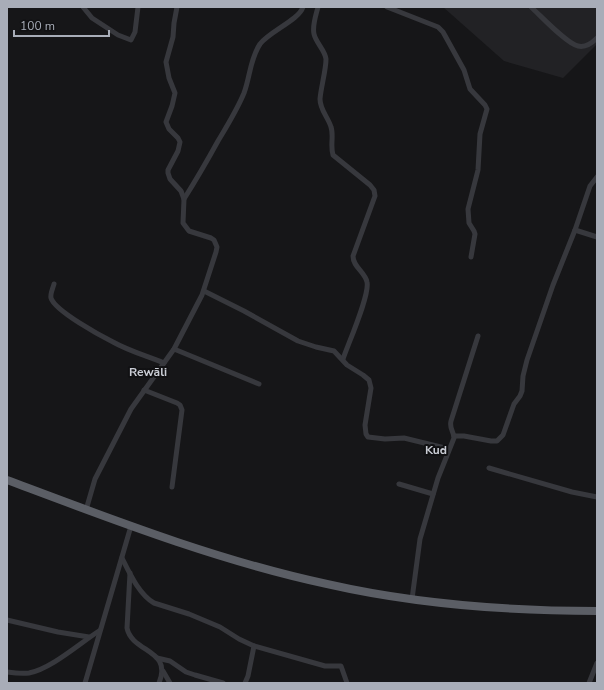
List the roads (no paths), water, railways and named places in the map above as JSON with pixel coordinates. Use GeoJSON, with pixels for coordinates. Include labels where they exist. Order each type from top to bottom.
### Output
{"type":"FeatureCollection","features":[{"type":"Feature","properties":{"kind":"highway"},"geometry":{"type":"LineString","coordinates":[[7,480],[131,526],[218,555],[269,570],[326,584],[412,599],[507,609],[540,611],[597,611]]}},
{"type":"Feature","properties":{"kind":"street"},"geometry":{"type":"LineString","coordinates":[[83,7],[92,18],[118,35],[131,40],[135,32],[138,7]]}},
{"type":"Feature","properties":{"kind":"street"},"geometry":{"type":"LineString","coordinates":[[177,7],[173,37],[166,62],[169,78],[175,93],[166,122],[168,129],[178,138],[180,142],[180,146],[170,165],[168,173],[170,179],[180,191],[184,199]]}},
{"type":"Feature","properties":{"kind":"street"},"geometry":{"type":"LineString","coordinates":[[86,510],[95,479],[131,409],[174,349],[204,291],[217,247],[214,240],[211,238],[195,234],[186,229],[182,217],[184,199],[244,93],[249,70],[260,43],[299,14],[303,7]]}},
{"type":"Feature","properties":{"kind":"street"},"geometry":{"type":"LineString","coordinates":[[318,7],[313,29],[326,60],[320,100],[332,131],[331,150],[333,155],[370,185],[374,190],[374,196],[353,256],[354,263],[364,274],[367,281],[367,293],[342,359]]}},
{"type":"Feature","properties":{"kind":"street"},"geometry":{"type":"LineString","coordinates":[[387,7],[438,27],[443,32],[464,70],[470,89],[485,105],[486,109],[480,134],[478,170],[468,209],[469,223],[475,234],[471,257]]}},
{"type":"Feature","properties":{"kind":"street"},"geometry":{"type":"LineString","coordinates":[[531,7],[569,42],[576,46],[583,47],[597,38]]}},
{"type":"Feature","properties":{"kind":"street"},"geometry":{"type":"LineString","coordinates":[[454,436],[497,441],[503,435],[514,404],[522,391],[523,376],[527,360],[553,285],[575,230],[590,186],[597,177]]}},
{"type":"Feature","properties":{"kind":"street"},"geometry":{"type":"LineString","coordinates":[[575,230],[597,237]]}},
{"type":"Feature","properties":{"kind":"street"},"geometry":{"type":"LineString","coordinates":[[54,284],[51,299],[64,312],[114,343],[164,363]]}},
{"type":"Feature","properties":{"kind":"street"},"geometry":{"type":"LineString","coordinates":[[204,291],[298,341],[334,351],[347,365],[369,380],[371,384],[370,399],[365,425],[366,434],[368,437],[385,439],[404,438],[449,449]]}},
{"type":"Feature","properties":{"kind":"street"},"geometry":{"type":"LineString","coordinates":[[412,599],[420,539],[438,478],[454,436],[450,428],[451,421],[478,336]]}},
{"type":"Feature","properties":{"kind":"street"},"geometry":{"type":"LineString","coordinates":[[174,349],[259,384]]}},
{"type":"Feature","properties":{"kind":"street"},"geometry":{"type":"LineString","coordinates":[[144,390],[177,403],[180,405],[182,410],[172,487]]}},
{"type":"Feature","properties":{"kind":"street"},"geometry":{"type":"LineString","coordinates":[[489,468],[572,492],[597,497]]}},
{"type":"Feature","properties":{"kind":"street"},"geometry":{"type":"LineString","coordinates":[[399,484],[433,494]]}},
{"type":"Feature","properties":{"kind":"street"},"geometry":{"type":"LineString","coordinates":[[85,683],[131,526]]}},
{"type":"Feature","properties":{"kind":"street"},"geometry":{"type":"LineString","coordinates":[[122,558],[141,590],[149,600],[154,603],[189,614],[220,627],[239,639],[254,646],[324,666],[342,666],[347,683]]}},
{"type":"Feature","properties":{"kind":"street"},"geometry":{"type":"LineString","coordinates":[[130,573],[128,633],[131,639],[138,645],[153,653],[162,665],[163,671],[170,683]]}},
{"type":"Feature","properties":{"kind":"street"},"geometry":{"type":"LineString","coordinates":[[7,620],[58,632],[89,637]]}},
{"type":"Feature","properties":{"kind":"street"},"geometry":{"type":"LineString","coordinates":[[7,672],[24,674],[37,671],[53,663],[99,631]]}},
{"type":"Feature","properties":{"kind":"street"},"geometry":{"type":"LineString","coordinates":[[245,683],[248,676],[254,646]]}},
{"type":"Feature","properties":{"kind":"street"},"geometry":{"type":"LineString","coordinates":[[157,658],[170,661],[190,674],[223,683]]}},
{"type":"Feature","properties":{"kind":"street"},"geometry":{"type":"LineString","coordinates":[[589,683],[597,663]]}},
{"type":"Feature","properties":{"kind":"street"},"geometry":{"type":"LineString","coordinates":[[159,683],[163,671]]}},
{"type":"Feature","properties":{"kind":"district","name":"Rewāli"},"geometry":{"type":"Point","coordinates":[148,372]}},
{"type":"Feature","properties":{"kind":"district","name":"Kud"},"geometry":{"type":"Point","coordinates":[436,450]}}]}
